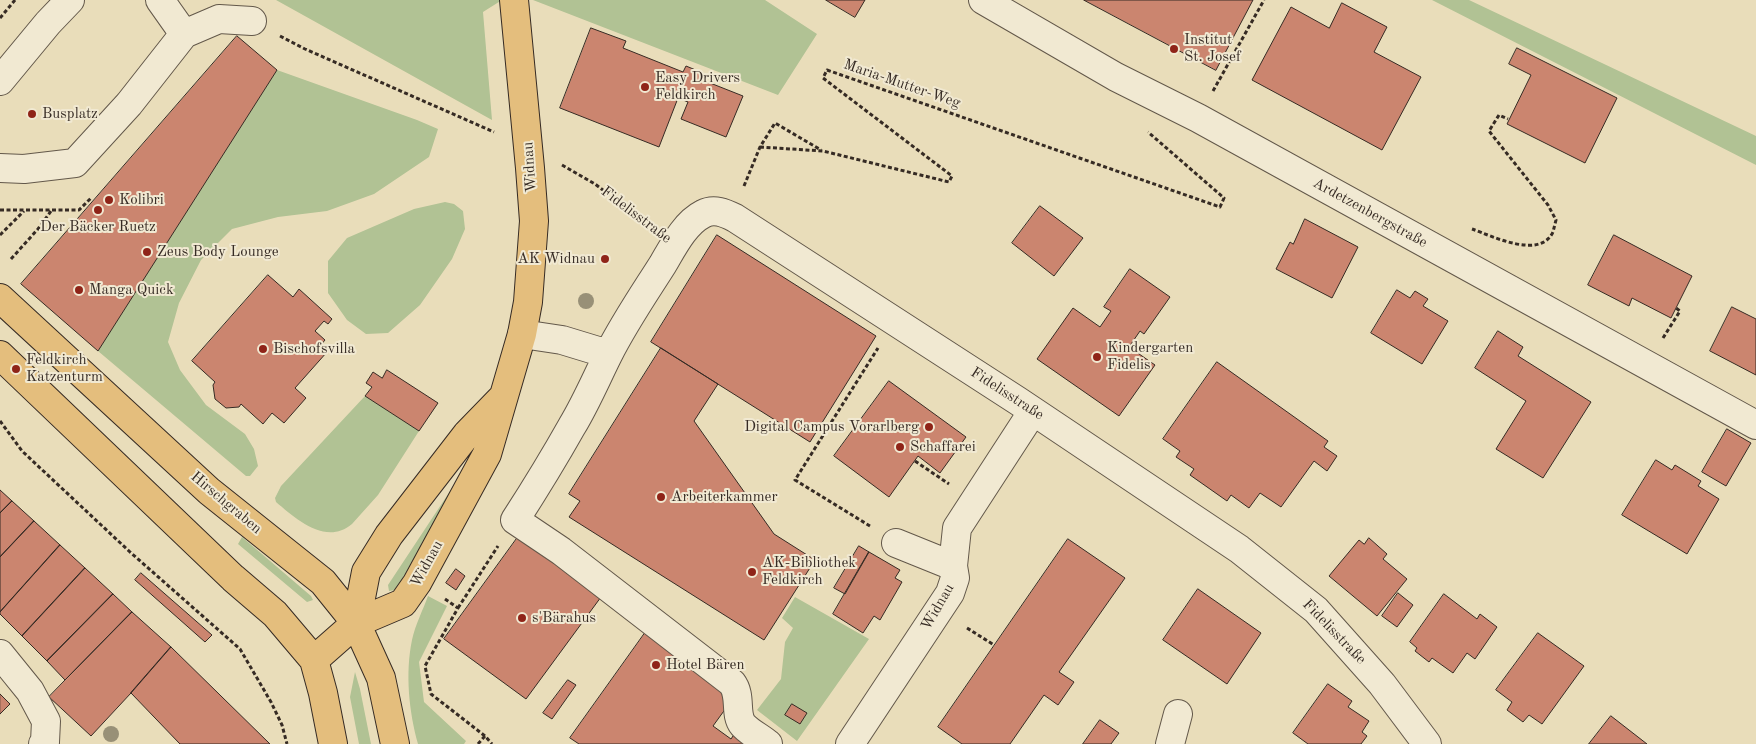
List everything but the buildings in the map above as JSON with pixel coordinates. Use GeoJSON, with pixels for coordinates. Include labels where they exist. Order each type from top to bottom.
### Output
{"type":"FeatureCollection","features":[{"type":"Feature","properties":{"kind":"main road","name":"Widnau"},"geometry":{"type":"LineString","coordinates":[[314,660],[356,623],[404,603],[487,454],[505,395],[522,334],[528,302],[534,221],[514,0]]}},
{"type":"Feature","properties":{"kind":"main road","name":"Hirschgraben"},"geometry":{"type":"LineString","coordinates":[[0,298],[209,490],[323,582],[356,623],[381,678],[395,744]]}},
{"type":"Feature","properties":{"kind":"main road"},"geometry":{"type":"LineString","coordinates":[[0,356],[226,571],[275,614],[314,660],[333,744]]}},
{"type":"Feature","properties":{"kind":"main road","name":"Widnau"},"geometry":{"type":"LineString","coordinates":[[356,623],[366,572],[389,534],[467,434],[505,395]]}},
{"type":"Feature","properties":{"kind":"street"},"geometry":{"type":"LineString","coordinates":[[0,81],[48,23],[70,0]]}},
{"type":"Feature","properties":{"kind":"street"},"geometry":{"type":"LineString","coordinates":[[160,0],[184,34]]}},
{"type":"Feature","properties":{"kind":"street","name":"Ardetzenbergstraße"},"geometry":{"type":"LineString","coordinates":[[983,0],[1116,77],[1198,118],[1756,425]]}},
{"type":"Feature","properties":{"kind":"street"},"geometry":{"type":"LineString","coordinates":[[0,168],[24,169],[74,163],[129,104],[184,34],[219,19],[252,21]]}},
{"type":"Feature","properties":{"kind":"street","name":"Fidelisstraße"},"geometry":{"type":"LineString","coordinates":[[674,246],[687,228],[704,213],[721,211],[735,218],[1034,411],[1239,549],[1301,597],[1316,610],[1361,658],[1427,744]]}},
{"type":"Feature","properties":{"kind":"street"},"geometry":{"type":"LineString","coordinates":[[674,246],[608,354],[572,427],[515,520],[561,551],[732,683],[736,688],[739,715],[743,725],[768,744]]}},
{"type":"Feature","properties":{"kind":"street"},"geometry":{"type":"LineString","coordinates":[[522,334],[562,340],[608,354]]}},
{"type":"Feature","properties":{"kind":"street","name":"Widnau"},"geometry":{"type":"LineString","coordinates":[[850,744],[950,593],[955,578],[957,528],[1034,411]]}},
{"type":"Feature","properties":{"kind":"street"},"geometry":{"type":"LineString","coordinates":[[896,543],[954,566]]}},
{"type":"Feature","properties":{"kind":"street"},"geometry":{"type":"LineString","coordinates":[[0,654],[30,691],[46,721],[44,743]]}},
{"type":"Feature","properties":{"kind":"street"},"geometry":{"type":"LineString","coordinates":[[1170,744],[1178,714]]}},
{"type":"Feature","properties":{"kind":"path"},"geometry":{"type":"LineString","coordinates":[[0,18],[15,0]]}},
{"type":"Feature","properties":{"kind":"path"},"geometry":{"type":"LineString","coordinates":[[1198,118],[1264,0]]}},
{"type":"Feature","properties":{"kind":"path"},"geometry":{"type":"LineString","coordinates":[[252,21],[305,49],[494,132]]}},
{"type":"Feature","properties":{"kind":"path","name":"Maria-Mutter-Weg"},"geometry":{"type":"LineString","coordinates":[[760,147],[823,151],[949,182],[952,176],[823,78],[828,70],[1220,207],[1224,198],[1145,129]]}},
{"type":"Feature","properties":{"kind":"path"},"geometry":{"type":"LineString","coordinates":[[1469,235],[1470,229],[1516,245],[1540,244],[1552,234],[1556,220],[1548,205],[1489,130],[1499,115],[1508,119]]}},
{"type":"Feature","properties":{"kind":"path"},"geometry":{"type":"LineString","coordinates":[[735,218],[742,188],[760,147],[775,123],[823,151]]}},
{"type":"Feature","properties":{"kind":"path","name":"Fidelisstraße"},"geometry":{"type":"LineString","coordinates":[[561,164],[611,195],[674,246]]}},
{"type":"Feature","properties":{"kind":"path"},"geometry":{"type":"LineString","coordinates":[[0,210],[79,210],[92,197]]}},
{"type":"Feature","properties":{"kind":"path"},"geometry":{"type":"LineString","coordinates":[[0,235],[24,210]]}},
{"type":"Feature","properties":{"kind":"path"},"geometry":{"type":"LineString","coordinates":[[11,259],[38,229],[51,210]]}},
{"type":"Feature","properties":{"kind":"path"},"geometry":{"type":"LineString","coordinates":[[894,322],[795,480],[896,543]]}},
{"type":"Feature","properties":{"kind":"path"},"geometry":{"type":"LineString","coordinates":[[0,421],[22,451],[130,552],[240,649],[282,725],[287,744]]}},
{"type":"Feature","properties":{"kind":"path"},"geometry":{"type":"LineString","coordinates":[[915,461],[975,500]]}},
{"type":"Feature","properties":{"kind":"path"},"geometry":{"type":"LineString","coordinates":[[492,744],[431,694],[425,666],[458,608],[515,520]]}},
{"type":"Feature","properties":{"kind":"path"},"geometry":{"type":"LineString","coordinates":[[444,599],[458,608]]}},
{"type":"Feature","properties":{"kind":"path"},"geometry":{"type":"LineString","coordinates":[[478,744],[484,736]]}},
{"type":"Feature","properties":{"kind":"green space"},"geometry":{"type":"Polygon","coordinates":[[[276,0],[502,0],[483,12],[492,120],[276,0]]]}},
{"type":"Feature","properties":{"kind":"green space"},"geometry":{"type":"Polygon","coordinates":[[[533,0],[765,0],[817,34],[778,95],[533,0]]]}},
{"type":"Feature","properties":{"kind":"green space"},"geometry":{"type":"Polygon","coordinates":[[[1432,0],[1469,0],[1756,136],[1756,165],[1432,0]]]}},
{"type":"Feature","properties":{"kind":"green space"},"geometry":{"type":"Polygon","coordinates":[[[277,70],[438,129],[429,157],[374,194],[327,211],[278,217],[232,229],[201,260],[179,303],[168,342],[180,370],[206,405],[245,434],[254,449],[258,466],[250,476],[246,476],[98,351],[277,70]]]}},
{"type":"Feature","properties":{"kind":"green space"},"geometry":{"type":"Polygon","coordinates":[[[445,202],[454,204],[463,211],[465,229],[452,259],[420,305],[388,333],[366,334],[347,320],[328,293],[328,261],[347,238],[414,209],[445,202]]]}},
{"type":"Feature","properties":{"kind":"green space"},"geometry":{"type":"Polygon","coordinates":[[[365,396],[419,431],[378,495],[352,524],[342,530],[332,532],[312,528],[284,509],[276,502],[275,498],[281,486],[365,396]]]}},
{"type":"Feature","properties":{"kind":"green space"},"geometry":{"type":"Polygon","coordinates":[[[462,473],[396,590],[389,591],[388,585],[462,473]]]}},
{"type":"Feature","properties":{"kind":"green space"},"geometry":{"type":"Polygon","coordinates":[[[242,537],[311,596],[313,600],[307,602],[238,544],[242,537]]]}},
{"type":"Feature","properties":{"kind":"green space"},"geometry":{"type":"Polygon","coordinates":[[[428,596],[447,606],[419,662],[424,702],[466,741],[464,744],[418,744],[415,732],[410,706],[408,679],[410,653],[415,629],[428,596]]]}},
{"type":"Feature","properties":{"kind":"green space"},"geometry":{"type":"Polygon","coordinates":[[[795,597],[869,639],[797,741],[757,710],[781,679],[785,642],[793,628],[782,618],[795,597]]]}},
{"type":"Feature","properties":{"kind":"green space"},"geometry":{"type":"Polygon","coordinates":[[[355,672],[371,744],[359,744],[350,697],[355,672]]]}},
{"type":"Feature","properties":{"kind":"place","name":"Institut St. Josef"},"geometry":{"type":"Point","coordinates":[1174,49]}},
{"type":"Feature","properties":{"kind":"place","name":"Easy Drivers Feldkirch"},"geometry":{"type":"Point","coordinates":[645,87]}},
{"type":"Feature","properties":{"kind":"place","name":"Busplatz"},"geometry":{"type":"Point","coordinates":[32,114]}},
{"type":"Feature","properties":{"kind":"place","name":"Kolibri"},"geometry":{"type":"Point","coordinates":[109,200]}},
{"type":"Feature","properties":{"kind":"place","name":"Der Bäcker Ruetz"},"geometry":{"type":"Point","coordinates":[98,210]}},
{"type":"Feature","properties":{"kind":"place","name":"Zeus Body Lounge"},"geometry":{"type":"Point","coordinates":[147,252]}},
{"type":"Feature","properties":{"kind":"place","name":"AK Widnau"},"geometry":{"type":"Point","coordinates":[605,259]}},
{"type":"Feature","properties":{"kind":"place","name":"Manga Quick"},"geometry":{"type":"Point","coordinates":[79,290]}},
{"type":"Feature","properties":{"kind":"place","name":"Bischofsvilla"},"geometry":{"type":"Point","coordinates":[263,349]}},
{"type":"Feature","properties":{"kind":"place","name":"Kindergarten Fidelis"},"geometry":{"type":"Point","coordinates":[1097,357]}},
{"type":"Feature","properties":{"kind":"place","name":"Feldkirch Katzenturm"},"geometry":{"type":"Point","coordinates":[16,369]}},
{"type":"Feature","properties":{"kind":"place","name":"Digital Campus Vorarlberg"},"geometry":{"type":"Point","coordinates":[929,427]}},
{"type":"Feature","properties":{"kind":"place","name":"Schaffarei"},"geometry":{"type":"Point","coordinates":[900,447]}},
{"type":"Feature","properties":{"kind":"place","name":"Arbeiterkammer"},"geometry":{"type":"Point","coordinates":[661,497]}},
{"type":"Feature","properties":{"kind":"place","name":"AK-Bibliothek Feldkirch"},"geometry":{"type":"Point","coordinates":[752,572]}},
{"type":"Feature","properties":{"kind":"place","name":"s'Bärahus"},"geometry":{"type":"Point","coordinates":[522,618]}},
{"type":"Feature","properties":{"kind":"place","name":"Hotel Bären"},"geometry":{"type":"Point","coordinates":[656,665]}}]}
